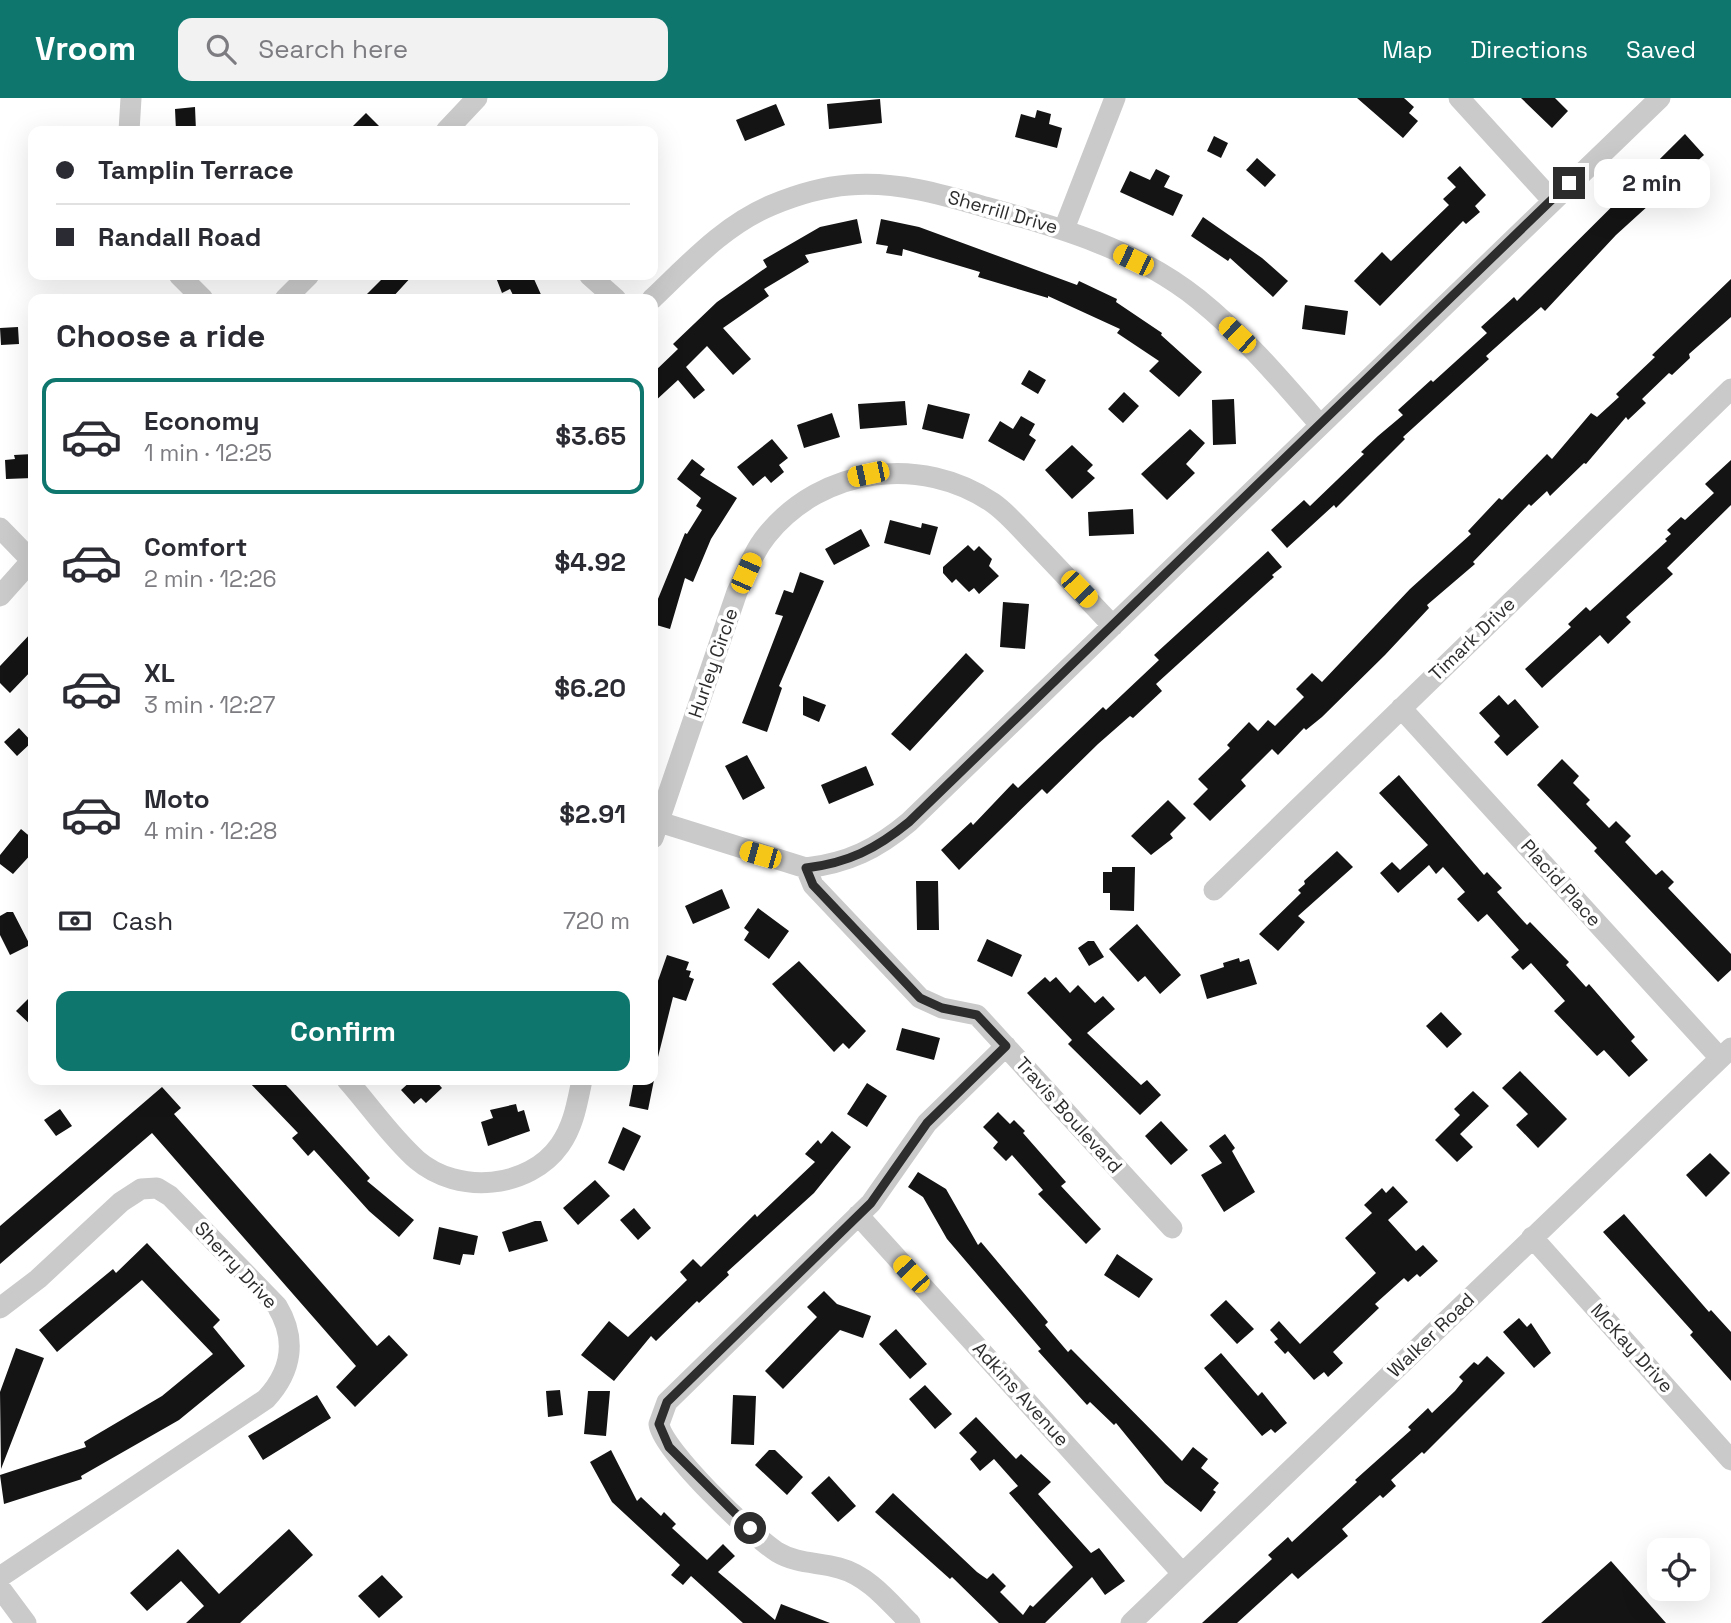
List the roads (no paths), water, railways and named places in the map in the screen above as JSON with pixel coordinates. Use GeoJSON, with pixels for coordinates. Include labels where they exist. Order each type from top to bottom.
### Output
{"type":"FeatureCollection","features":[{"type":"Feature","properties":{"kind":"street"},"geometry":{"type":"LineString","coordinates":[[129,126],[131,98]]}},
{"type":"Feature","properties":{"kind":"street"},"geometry":{"type":"LineString","coordinates":[[451,126],[477,98]]}},
{"type":"Feature","properties":{"kind":"street"},"geometry":{"type":"LineString","coordinates":[[1063,229],[1115,98]]}},
{"type":"Feature","properties":{"kind":"street"},"geometry":{"type":"LineString","coordinates":[[1459,98],[1552,200]]}},
{"type":"Feature","properties":{"kind":"street"},"geometry":{"type":"LineString","coordinates":[[658,828],[806,868],[845,862],[885,843],[1660,98]]}},
{"type":"Feature","properties":{"kind":"street","name":"Sherrill Drive"},"geometry":{"type":"LineString","coordinates":[[657,294],[713,241],[755,213],[811,192],[850,185],[900,186],[932,192],[1063,229],[1133,260],[1199,300],[1279,379],[1320,425]]}},
{"type":"Feature","properties":{"kind":"street"},"geometry":{"type":"LineString","coordinates":[[184,280],[198,294]]}},
{"type":"Feature","properties":{"kind":"street"},"geometry":{"type":"LineString","coordinates":[[290,294],[304,280]]}},
{"type":"Feature","properties":{"kind":"street"},"geometry":{"type":"LineString","coordinates":[[595,280],[610,294]]}},
{"type":"Feature","properties":{"kind":"street","name":"Timark Drive"},"geometry":{"type":"LineString","coordinates":[[1214,890],[1731,389]]}},
{"type":"Feature","properties":{"kind":"street","name":"Hurley Circle"},"geometry":{"type":"LineString","coordinates":[[658,818],[737,592],[754,554],[786,516],[804,501],[848,479],[868,474],[918,474],[938,478],[978,494],[1010,517],[1113,625]]}},
{"type":"Feature","properties":{"kind":"street"},"geometry":{"type":"LineString","coordinates":[[0,528],[28,556]]}},
{"type":"Feature","properties":{"kind":"street"},"geometry":{"type":"LineString","coordinates":[[0,596],[28,566]]}},
{"type":"Feature","properties":{"kind":"street","name":"Placid Place"},"geometry":{"type":"LineString","coordinates":[[1401,708],[1726,1053]]}},
{"type":"Feature","properties":{"kind":"street","name":"Travis Boulevard"},"geometry":{"type":"LineString","coordinates":[[806,868],[813,885],[920,998],[942,1008],[977,1015],[1171,1228]]}},
{"type":"Feature","properties":{"kind":"street"},"geometry":{"type":"LineString","coordinates":[[910,1623],[860,1577],[838,1568],[806,1563],[778,1553],[669,1447],[660,1432],[661,1415],[667,1402],[871,1203],[927,1123],[1006,1046]]}},
{"type":"Feature","properties":{"kind":"street","name":"Walker Road"},"geometry":{"type":"LineString","coordinates":[[1131,1623],[1726,1053]]}},
{"type":"Feature","properties":{"kind":"street"},"geometry":{"type":"LineString","coordinates":[[351,1085],[418,1160],[466,1183],[509,1179],[549,1157],[558,1147],[574,1118],[581,1085]]}},
{"type":"Feature","properties":{"kind":"street","name":"Sherry Drive"},"geometry":{"type":"LineString","coordinates":[[0,1308],[38,1279],[121,1202],[141,1189],[157,1188],[180,1206],[277,1306],[288,1324],[289,1344],[286,1367],[279,1385],[266,1399],[0,1577]]}},
{"type":"Feature","properties":{"kind":"street","name":"Adkins Avenue"},"geometry":{"type":"LineString","coordinates":[[858,1215],[1182,1573]]}},
{"type":"Feature","properties":{"kind":"street","name":"McKay Drive"},"geometry":{"type":"LineString","coordinates":[[1532,1237],[1731,1460]]}},
{"type":"Feature","properties":{"kind":"street"},"geometry":{"type":"LineString","coordinates":[[0,1588],[26,1623]]}}]}
